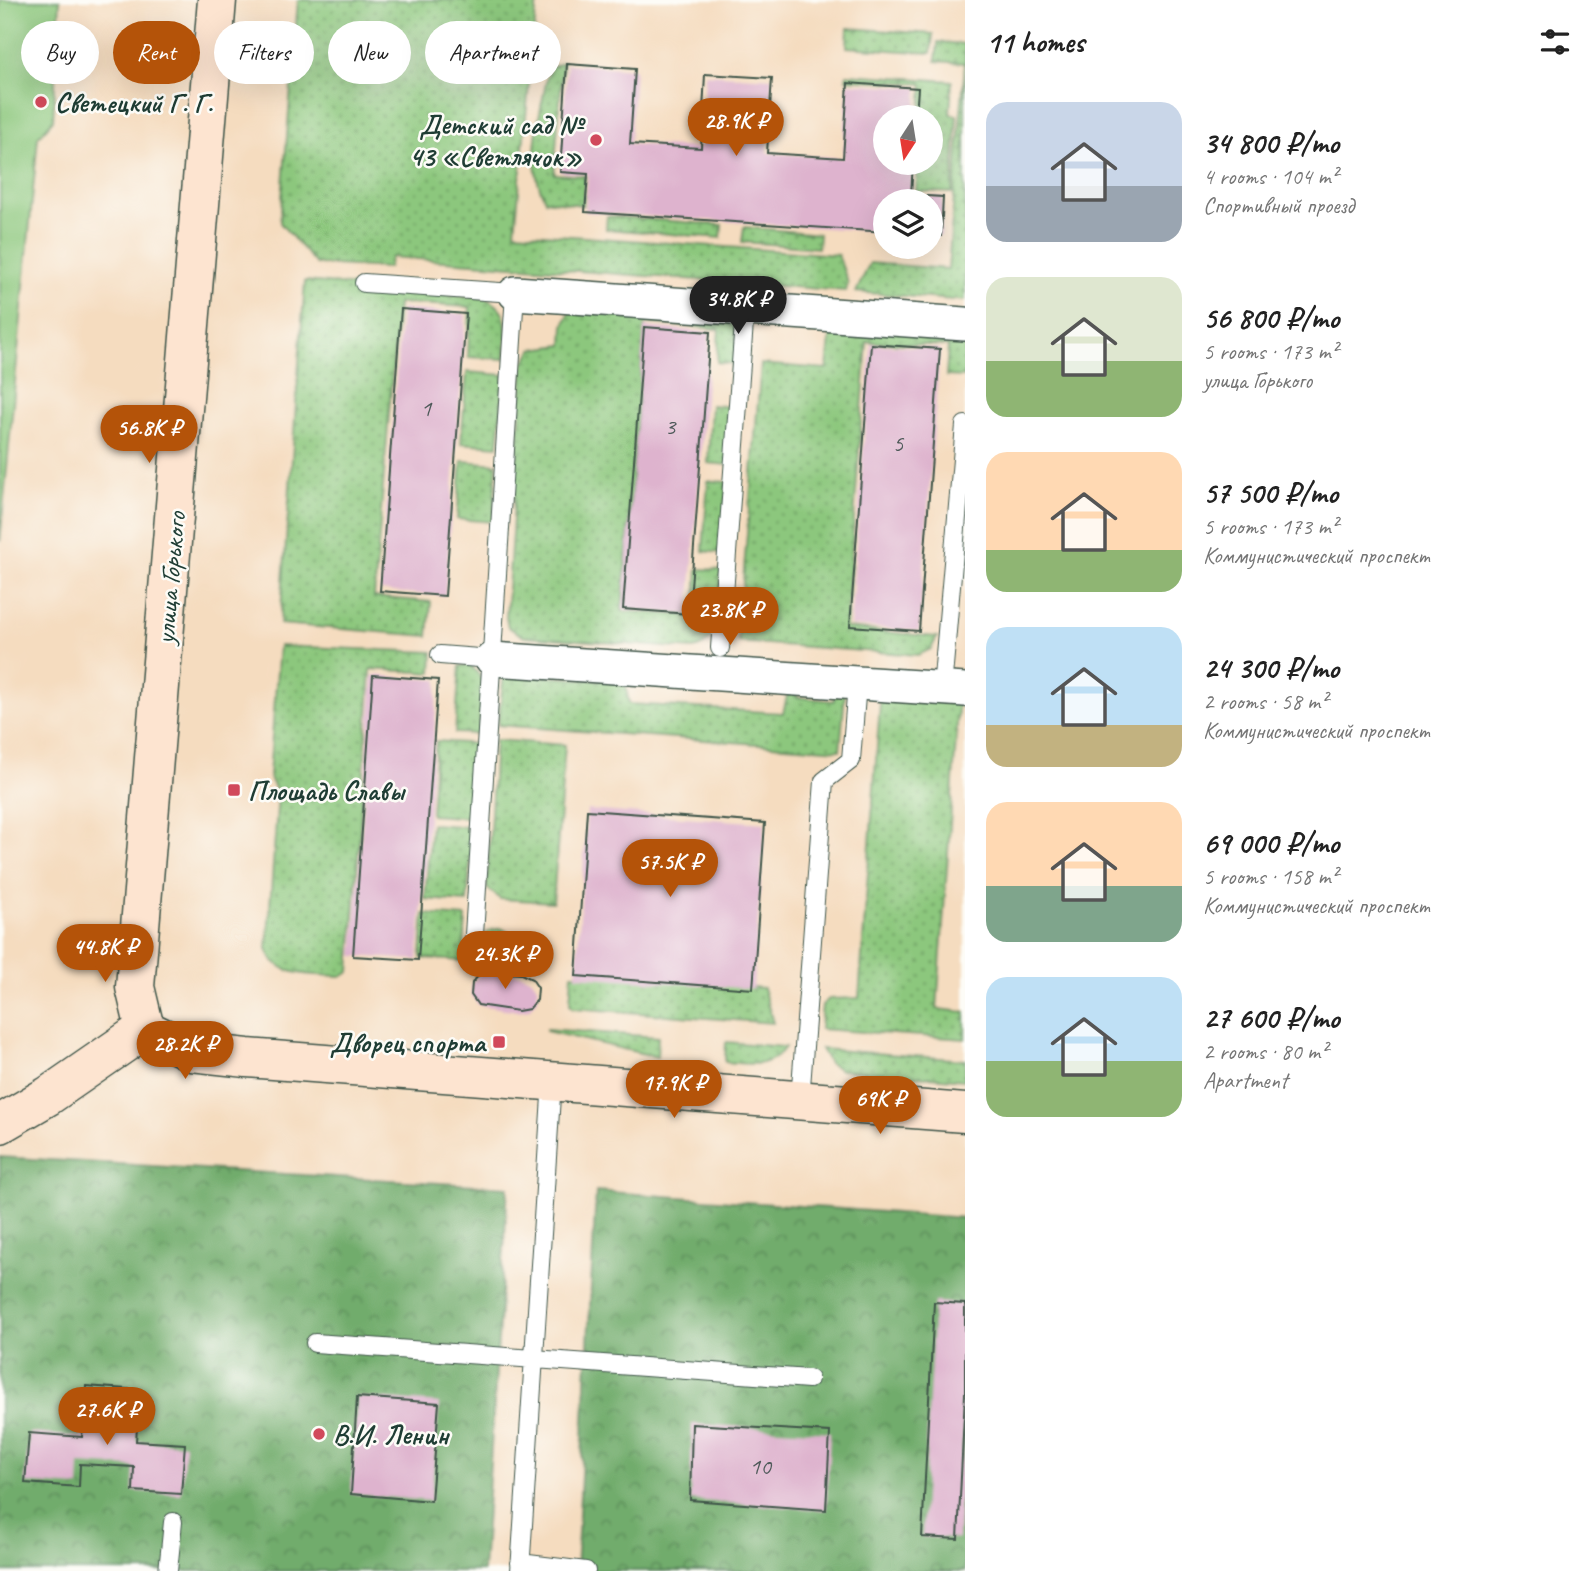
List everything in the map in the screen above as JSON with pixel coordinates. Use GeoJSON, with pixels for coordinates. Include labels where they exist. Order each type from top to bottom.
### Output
{"type":"FeatureCollection","features":[{"type":"Feature","properties":{"kind":"main road","name":"улица Горького"},"geometry":{"type":"LineString","coordinates":[[145,1028],[135,987],[217,0]]}},
{"type":"Feature","properties":{"kind":"main road"},"geometry":{"type":"LineString","coordinates":[[0,1124],[48,1096],[145,1028],[192,1052],[965,1113]]}},
{"type":"Feature","properties":{"kind":"street"},"geometry":{"type":"LineString","coordinates":[[515,293],[965,324]]}},
{"type":"Feature","properties":{"kind":"street"},"geometry":{"type":"LineString","coordinates":[[492,659],[953,690]]}},
{"type":"Feature","properties":{"kind":"lane"},"geometry":{"type":"LineString","coordinates":[[364,283],[515,293],[472,965]]}},
{"type":"Feature","properties":{"kind":"lane"},"geometry":{"type":"LineString","coordinates":[[720,648],[745,309]]}},
{"type":"Feature","properties":{"kind":"lane"},"geometry":{"type":"LineString","coordinates":[[953,690],[965,425]]}},
{"type":"Feature","properties":{"kind":"lane"},"geometry":{"type":"LineString","coordinates":[[440,655],[492,659]]}},
{"type":"Feature","properties":{"kind":"lane"},"geometry":{"type":"LineString","coordinates":[[800,1100],[824,781],[851,760],[857,683]]}},
{"type":"Feature","properties":{"kind":"lane"},"geometry":{"type":"LineString","coordinates":[[552,1081],[520,1567],[586,1571]]}},
{"type":"Feature","properties":{"kind":"lane"},"geometry":{"type":"LineString","coordinates":[[315,1343],[809,1379]]}},
{"type":"Feature","properties":{"kind":"lane"},"geometry":{"type":"LineString","coordinates":[[168,1571],[173,1522]]}},
{"type":"Feature","properties":{"kind":"green space"},"geometry":{"type":"Polygon","coordinates":[[[0,0],[60,0],[59,21],[21,21],[21,84],[55,84],[53,120],[38,137],[0,542],[0,0]]]}},
{"type":"Feature","properties":{"kind":"green space"},"geometry":{"type":"Polygon","coordinates":[[[298,0],[537,0],[535,21],[425,21],[425,84],[529,84],[515,232],[838,255],[848,283],[846,291],[391,257],[388,268],[316,264],[280,223],[291,84],[314,84],[314,21],[296,21],[298,0]]]}},
{"type":"Feature","properties":{"kind":"green space"},"geometry":{"type":"Polygon","coordinates":[[[848,28],[933,34],[931,53],[847,47],[848,28]]]}},
{"type":"Feature","properties":{"kind":"green space"},"geometry":{"type":"Polygon","coordinates":[[[938,42],[965,44],[965,63],[936,61],[938,42]]]}},
{"type":"Feature","properties":{"kind":"green space"},"geometry":{"type":"Polygon","coordinates":[[[563,62],[554,174],[585,176],[583,205],[545,200],[536,171],[536,139],[546,84],[561,84],[563,62]]]}},
{"type":"Feature","properties":{"kind":"green space"},"geometry":{"type":"Polygon","coordinates":[[[965,63],[965,301],[856,292],[870,263],[948,269],[965,63]]]}},
{"type":"Feature","properties":{"kind":"green space"},"geometry":{"type":"Polygon","coordinates":[[[847,74],[952,81],[950,114],[957,115],[952,193],[943,192],[943,189],[916,189],[917,175],[943,175],[943,105],[922,105],[923,84],[846,79],[847,74]]]}},
{"type":"Feature","properties":{"kind":"green space"},"geometry":{"type":"Polygon","coordinates":[[[607,216],[722,225],[721,238],[606,229],[607,216]]]}},
{"type":"Feature","properties":{"kind":"green space"},"geometry":{"type":"Polygon","coordinates":[[[744,227],[819,234],[818,248],[742,242],[744,227]]]}},
{"type":"Feature","properties":{"kind":"green space"},"geometry":{"type":"Polygon","coordinates":[[[305,281],[483,298],[499,308],[506,322],[505,359],[468,357],[470,307],[398,303],[374,597],[431,602],[428,636],[280,624],[305,281]]]}},
{"type":"Feature","properties":{"kind":"green space"},"geometry":{"type":"Polygon","coordinates":[[[570,311],[736,324],[736,364],[717,362],[719,329],[645,323],[622,611],[695,616],[698,569],[721,570],[718,618],[710,639],[703,646],[692,649],[523,636],[508,627],[506,618],[524,363],[533,349],[563,345],[564,325],[570,311]]]}},
{"type":"Feature","properties":{"kind":"green space"},"geometry":{"type":"Polygon","coordinates":[[[965,327],[965,377],[946,376],[948,346],[867,342],[846,628],[937,637],[931,649],[918,655],[738,642],[761,364],[827,369],[831,328],[965,327]]]}},
{"type":"Feature","properties":{"kind":"green space"},"geometry":{"type":"Polygon","coordinates":[[[467,372],[504,375],[498,446],[461,443],[467,372]]]}},
{"type":"Feature","properties":{"kind":"green space"},"geometry":{"type":"Polygon","coordinates":[[[711,405],[732,407],[728,465],[708,463],[711,405]]]}},
{"type":"Feature","properties":{"kind":"green space"},"geometry":{"type":"Polygon","coordinates":[[[462,461],[497,464],[493,522],[457,519],[462,461]]]}},
{"type":"Feature","properties":{"kind":"green space"},"geometry":{"type":"Polygon","coordinates":[[[708,481],[727,482],[721,553],[703,551],[708,481]]]}},
{"type":"Feature","properties":{"kind":"green space"},"geometry":{"type":"Polygon","coordinates":[[[279,646],[433,652],[432,673],[371,669],[350,972],[343,976],[289,971],[272,959],[267,949],[278,794],[269,776],[279,646]]]}},
{"type":"Feature","properties":{"kind":"green space"},"geometry":{"type":"Polygon","coordinates":[[[469,665],[476,671],[482,686],[478,734],[455,733],[460,666],[469,665]]]}},
{"type":"Feature","properties":{"kind":"green space"},"geometry":{"type":"Polygon","coordinates":[[[504,674],[625,682],[629,704],[783,713],[787,696],[797,689],[797,697],[834,701],[835,692],[845,693],[840,750],[498,725],[504,674]]]}},
{"type":"Feature","properties":{"kind":"green space"},"geometry":{"type":"Polygon","coordinates":[[[881,690],[959,696],[937,1009],[965,1012],[965,1039],[820,1029],[822,1005],[829,999],[859,998],[881,690]]]}},
{"type":"Feature","properties":{"kind":"green space"},"geometry":{"type":"Polygon","coordinates":[[[495,740],[565,745],[553,902],[500,899],[487,888],[495,740]]]}},
{"type":"Feature","properties":{"kind":"green space"},"geometry":{"type":"Polygon","coordinates":[[[436,741],[479,744],[474,818],[431,815],[436,741]]]}},
{"type":"Feature","properties":{"kind":"green space"},"geometry":{"type":"Polygon","coordinates":[[[431,824],[473,827],[467,902],[425,899],[431,824]]]}},
{"type":"Feature","properties":{"kind":"green space"},"geometry":{"type":"Polygon","coordinates":[[[424,914],[466,917],[463,961],[421,958],[424,914]]]}},
{"type":"Feature","properties":{"kind":"green space"},"geometry":{"type":"Polygon","coordinates":[[[501,928],[518,938],[521,950],[519,963],[504,962],[494,973],[479,972],[481,939],[489,931],[501,928]]]}},
{"type":"Feature","properties":{"kind":"green space"},"geometry":{"type":"Polygon","coordinates":[[[572,974],[763,988],[773,1023],[573,1008],[570,1004],[572,974]]]}},
{"type":"Feature","properties":{"kind":"green space"},"geometry":{"type":"Polygon","coordinates":[[[546,1031],[658,1037],[657,1057],[546,1031]]]}},
{"type":"Feature","properties":{"kind":"green space"},"geometry":{"type":"Polygon","coordinates":[[[726,1042],[785,1047],[766,1062],[743,1064],[725,1062],[726,1042]]]}},
{"type":"Feature","properties":{"kind":"green space"},"geometry":{"type":"Polygon","coordinates":[[[821,1049],[965,1060],[965,1080],[841,1070],[829,1063],[821,1049]]]}},
{"type":"Feature","properties":{"kind":"green space"},"geometry":{"type":"Polygon","coordinates":[[[0,1157],[508,1187],[483,1571],[0,1571],[0,1157]]]}},
{"type":"Feature","properties":{"kind":"green space"},"geometry":{"type":"Polygon","coordinates":[[[596,1191],[965,1218],[965,1571],[576,1571],[596,1191]]]}},
{"type":"Feature","properties":{"kind":"building"},"geometry":{"type":"Polygon","coordinates":[[[567,64],[635,69],[630,144],[701,148],[705,74],[772,78],[767,153],[843,158],[848,83],[918,88],[917,105],[873,105],[873,175],[912,175],[911,189],[873,189],[873,231],[585,212],[588,174],[560,172],[567,64]]]}},
{"type":"Feature","properties":{"kind":"building"},"geometry":{"type":"Polygon","coordinates":[[[401,309],[466,314],[445,596],[380,591],[401,309]]]}},
{"type":"Feature","properties":{"kind":"building"},"geometry":{"type":"Polygon","coordinates":[[[644,327],[710,332],[689,614],[623,609],[644,327]]]}},
{"type":"Feature","properties":{"kind":"building"},"geometry":{"type":"Polygon","coordinates":[[[871,344],[940,349],[919,631],[850,626],[871,344]]]}},
{"type":"Feature","properties":{"kind":"building"},"geometry":{"type":"Polygon","coordinates":[[[373,675],[438,680],[418,960],[353,956],[373,675]]]}},
{"type":"Feature","properties":{"kind":"building"},"geometry":{"type":"Polygon","coordinates":[[[587,810],[765,823],[753,989],[576,976],[587,810]]]}},
{"type":"Feature","properties":{"kind":"building"},"geometry":{"type":"Polygon","coordinates":[[[480,974],[521,974],[532,979],[538,988],[537,1000],[529,1009],[518,1011],[478,1005],[471,995],[472,983],[480,974]]]}},
{"type":"Feature","properties":{"kind":"building"},"geometry":{"type":"Polygon","coordinates":[[[934,1302],[965,1304],[965,1394],[958,1539],[922,1537],[934,1302]]]}},
{"type":"Feature","properties":{"kind":"building"},"geometry":{"type":"Polygon","coordinates":[[[86,1386],[140,1390],[136,1441],[185,1444],[181,1494],[133,1491],[134,1467],[80,1464],[79,1487],[25,1483],[29,1433],[82,1437],[86,1386]]]}},
{"type":"Feature","properties":{"kind":"building"},"geometry":{"type":"Polygon","coordinates":[[[357,1397],[439,1403],[431,1501],[351,1494],[357,1397]]]}},
{"type":"Feature","properties":{"kind":"building"},"geometry":{"type":"Polygon","coordinates":[[[692,1424],[830,1432],[826,1510],[690,1500],[692,1424]]]}},
{"type":"Feature","properties":{"kind":"place","name":"Светецкий Г. Г."},"geometry":{"type":"Point","coordinates":[41,102]}},
{"type":"Feature","properties":{"kind":"place","name":"Детский сад № 43 «Светлячок»"},"geometry":{"type":"Point","coordinates":[596,140]}},
{"type":"Feature","properties":{"kind":"place","name":"Площадь Славы"},"geometry":{"type":"Point","coordinates":[234,790]}},
{"type":"Feature","properties":{"kind":"place","name":"Дворец спорта"},"geometry":{"type":"Point","coordinates":[499,1042]}},
{"type":"Feature","properties":{"kind":"place","name":"В.И. Ленин"},"geometry":{"type":"Point","coordinates":[319,1434]}}]}
